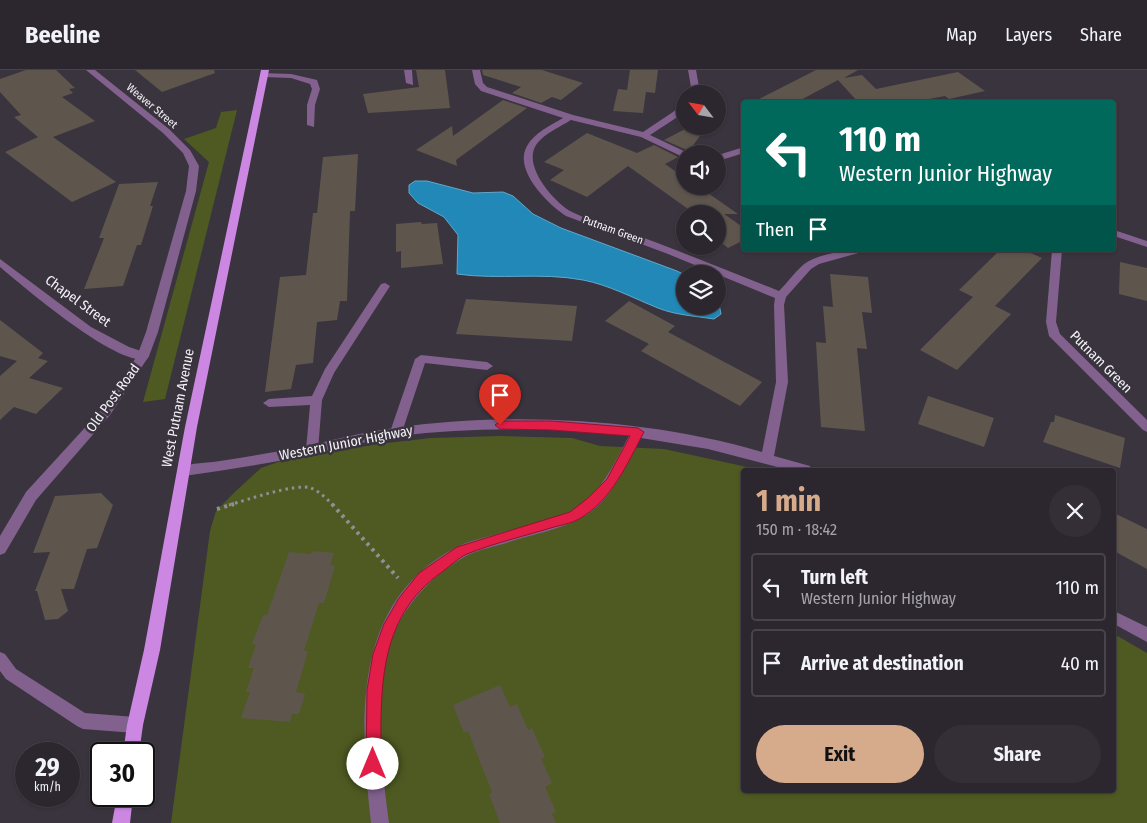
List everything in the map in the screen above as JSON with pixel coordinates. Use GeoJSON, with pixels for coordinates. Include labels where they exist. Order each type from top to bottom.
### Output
{"type":"FeatureCollection","features":[{"type":"Feature","properties":{"kind":"main road","name":"West Putnam Avenue"},"geometry":{"type":"LineString","coordinates":[[133,742],[152,650],[191,426],[264,72]]}},
{"type":"Feature","properties":{"kind":"main road"},"geometry":{"type":"LineString","coordinates":[[121,823],[123,807]]}},
{"type":"Feature","properties":{"kind":"street","name":"Weaver Street"},"geometry":{"type":"LineString","coordinates":[[90,70],[166,131],[187,152],[194,166]]}},
{"type":"Feature","properties":{"kind":"street"},"geometry":{"type":"LineString","coordinates":[[408,70],[410,83]]}},
{"type":"Feature","properties":{"kind":"street"},"geometry":{"type":"LineString","coordinates":[[476,70],[479,84],[484,89],[570,117],[644,135],[676,151]]}},
{"type":"Feature","properties":{"kind":"street"},"geometry":{"type":"LineString","coordinates":[[692,70],[695,85]]}},
{"type":"Feature","properties":{"kind":"street"},"geometry":{"type":"LineString","coordinates":[[264,72],[307,79],[314,82],[316,89],[311,105],[311,125]]}},
{"type":"Feature","properties":{"kind":"street"},"geometry":{"type":"LineString","coordinates":[[644,135],[676,114]]}},
{"type":"Feature","properties":{"kind":"street","name":"Putnam Green"},"geometry":{"type":"LineString","coordinates":[[570,117],[537,140],[528,154],[533,174],[555,206],[569,214],[681,255],[781,296]]}},
{"type":"Feature","properties":{"kind":"street"},"geometry":{"type":"LineString","coordinates":[[726,156],[741,151]]}},
{"type":"Feature","properties":{"kind":"street","name":"Old Post Road"},"geometry":{"type":"LineString","coordinates":[[0,549],[31,496],[106,412],[143,356],[152,332],[191,191],[194,166]]}},
{"type":"Feature","properties":{"kind":"street"},"geometry":{"type":"LineString","coordinates":[[1116,234],[1147,244]]}},
{"type":"Feature","properties":{"kind":"street"},"geometry":{"type":"LineString","coordinates":[[767,458],[782,382],[779,305],[781,296],[811,264],[851,252]]}},
{"type":"Feature","properties":{"kind":"street","name":"Putnam Green"},"geometry":{"type":"LineString","coordinates":[[1057,252],[1051,322],[1055,336],[1147,427]]}},
{"type":"Feature","properties":{"kind":"street","name":"Chapel Street"},"geometry":{"type":"LineString","coordinates":[[0,262],[90,331],[128,352],[143,356]]}},
{"type":"Feature","properties":{"kind":"street"},"geometry":{"type":"LineString","coordinates":[[312,450],[316,400],[329,372],[384,286]]}},
{"type":"Feature","properties":{"kind":"street"},"geometry":{"type":"LineString","coordinates":[[396,432],[421,359],[487,366]]}},
{"type":"Feature","properties":{"kind":"street"},"geometry":{"type":"LineString","coordinates":[[269,403],[316,400]]}},
{"type":"Feature","properties":{"kind":"street","name":"Western Junior Highway"},"geometry":{"type":"LineString","coordinates":[[184,471],[244,463],[396,432],[485,425],[552,426],[638,432],[686,440],[767,458],[799,468]]}},
{"type":"Feature","properties":{"kind":"street"},"geometry":{"type":"LineString","coordinates":[[380,823],[373,764],[374,690],[379,654],[388,628],[424,577],[462,551],[574,516],[592,502],[611,482],[638,432]]}},
{"type":"Feature","properties":{"kind":"street"},"geometry":{"type":"LineString","coordinates":[[1116,617],[1147,635]]}},
{"type":"Feature","properties":{"kind":"street"},"geometry":{"type":"LineString","coordinates":[[0,659],[11,674],[83,721],[136,725]]}},
{"type":"Feature","properties":{"kind":"path"},"geometry":{"type":"LineString","coordinates":[[216,509],[286,490],[309,488],[325,497],[412,593]]}},
{"type":"Feature","properties":{"kind":"green space"},"geometry":{"type":"Polygon","coordinates":[[[237,110],[165,399],[143,402],[209,162],[184,139],[216,128],[221,112],[237,110]]]}},
{"type":"Feature","properties":{"kind":"green space"},"geometry":{"type":"Polygon","coordinates":[[[499,436],[572,438],[600,446],[664,449],[752,468],[741,468],[741,793],[1116,793],[1116,635],[1147,653],[1147,823],[171,823],[210,531],[216,511],[261,468],[287,459],[378,444],[431,438],[499,436]]]}},
{"type":"Feature","properties":{"kind":"water"},"geometry":{"type":"Polygon","coordinates":[[[415,181],[427,181],[473,193],[503,192],[513,196],[533,214],[561,228],[676,271],[676,313],[658,308],[612,288],[583,280],[552,277],[457,274],[458,235],[444,217],[418,203],[409,193],[409,185],[415,181]]]}},
{"type":"Feature","properties":{"kind":"water"},"geometry":{"type":"Polygon","coordinates":[[[685,315],[720,315],[714,319],[685,315]]]}},
{"type":"Feature","properties":{"kind":"building"},"geometry":{"type":"Polygon","coordinates":[[[26,70],[56,70],[75,88],[69,89],[73,93],[62,97],[95,121],[53,137],[116,182],[72,202],[5,152],[38,137],[14,117],[21,115],[0,92],[0,79],[26,70]]]}},
{"type":"Feature","properties":{"kind":"building"},"geometry":{"type":"Polygon","coordinates":[[[135,70],[214,70],[215,73],[162,92],[135,70]]]}},
{"type":"Feature","properties":{"kind":"building"},"geometry":{"type":"Polygon","coordinates":[[[416,70],[445,70],[450,108],[368,113],[363,94],[419,87],[416,70]]]}},
{"type":"Feature","properties":{"kind":"building"},"geometry":{"type":"Polygon","coordinates":[[[482,70],[542,70],[583,83],[561,100],[552,97],[541,103],[512,93],[521,87],[483,75],[482,70]]]}},
{"type":"Feature","properties":{"kind":"building"},"geometry":{"type":"Polygon","coordinates":[[[630,70],[658,70],[655,93],[646,92],[643,113],[613,111],[618,89],[627,90],[630,70]]]}},
{"type":"Feature","properties":{"kind":"building"},"geometry":{"type":"Polygon","coordinates":[[[816,70],[858,70],[844,78],[862,75],[876,89],[958,72],[985,91],[949,99],[945,96],[924,100],[856,100],[838,80],[801,100],[757,100],[816,70]]]}},
{"type":"Feature","properties":{"kind":"building"},"geometry":{"type":"Polygon","coordinates":[[[503,100],[527,108],[456,160],[457,166],[416,150],[452,126],[453,136],[503,100]]]}},
{"type":"Feature","properties":{"kind":"building"},"geometry":{"type":"Polygon","coordinates":[[[587,133],[637,153],[654,145],[676,156],[676,158],[665,164],[676,172],[676,195],[711,195],[725,205],[682,205],[628,166],[587,197],[550,180],[564,170],[544,162],[587,133]]]}},
{"type":"Feature","properties":{"kind":"building"},"geometry":{"type":"Polygon","coordinates":[[[676,134],[701,135],[693,145],[676,145],[664,140],[676,134]]]}},
{"type":"Feature","properties":{"kind":"building"},"geometry":{"type":"Polygon","coordinates":[[[358,154],[355,211],[350,211],[347,301],[340,301],[337,320],[317,322],[313,363],[296,365],[291,389],[265,392],[280,277],[306,275],[313,213],[317,213],[323,157],[358,154]]]}},
{"type":"Feature","properties":{"kind":"building"},"geometry":{"type":"Polygon","coordinates":[[[158,182],[141,245],[137,245],[123,286],[84,289],[104,238],[99,238],[119,184],[158,182]]]}},
{"type":"Feature","properties":{"kind":"building"},"geometry":{"type":"Polygon","coordinates":[[[726,206],[738,214],[726,214],[726,206]]]}},
{"type":"Feature","properties":{"kind":"building"},"geometry":{"type":"Polygon","coordinates":[[[726,215],[741,226],[741,242],[728,248],[726,246],[726,215]]]}},
{"type":"Feature","properties":{"kind":"building"},"geometry":{"type":"Polygon","coordinates":[[[421,222],[422,224],[437,223],[443,264],[401,268],[401,251],[396,252],[396,224],[421,222]]]}},
{"type":"Feature","properties":{"kind":"building"},"geometry":{"type":"Polygon","coordinates":[[[998,252],[1028,252],[1042,258],[995,306],[1011,314],[957,370],[920,350],[973,297],[959,290],[998,252]]]}},
{"type":"Feature","properties":{"kind":"building"},"geometry":{"type":"Polygon","coordinates":[[[1120,262],[1147,268],[1147,301],[1119,294],[1120,262]]]}},
{"type":"Feature","properties":{"kind":"building"},"geometry":{"type":"Polygon","coordinates":[[[830,274],[868,277],[872,313],[862,312],[867,349],[857,348],[865,431],[821,427],[816,342],[826,343],[823,306],[833,307],[830,274]]]}},
{"type":"Feature","properties":{"kind":"building"},"geometry":{"type":"Polygon","coordinates":[[[466,299],[577,306],[572,341],[456,334],[466,299]]]}},
{"type":"Feature","properties":{"kind":"building"},"geometry":{"type":"Polygon","coordinates":[[[629,301],[675,326],[668,332],[762,382],[740,406],[641,351],[649,344],[605,321],[629,301]]]}},
{"type":"Feature","properties":{"kind":"building"},"geometry":{"type":"Polygon","coordinates":[[[0,320],[43,353],[38,358],[48,361],[29,378],[63,388],[36,414],[14,407],[0,420],[0,376],[17,361],[0,356],[0,320]]]}},
{"type":"Feature","properties":{"kind":"building"},"geometry":{"type":"Polygon","coordinates":[[[928,396],[994,418],[984,447],[918,424],[928,396]]]}},
{"type":"Feature","properties":{"kind":"building"},"geometry":{"type":"Polygon","coordinates":[[[1055,415],[1125,438],[1120,468],[1043,442],[1051,422],[1054,422],[1055,415]]]}},
{"type":"Feature","properties":{"kind":"building"},"geometry":{"type":"Polygon","coordinates":[[[101,493],[113,505],[97,548],[87,549],[74,589],[61,589],[68,611],[58,619],[45,620],[37,591],[35,591],[50,552],[33,553],[55,496],[101,493]]]}},
{"type":"Feature","properties":{"kind":"building"},"geometry":{"type":"Polygon","coordinates":[[[1116,514],[1147,529],[1147,569],[1116,552],[1116,514]]]}},
{"type":"Feature","properties":{"kind":"building"},"geometry":{"type":"Polygon","coordinates":[[[312,551],[334,553],[330,565],[335,566],[324,603],[319,603],[304,651],[308,651],[296,692],[305,694],[299,714],[292,714],[290,722],[241,718],[250,692],[246,692],[254,668],[248,668],[256,645],[252,644],[263,615],[267,615],[289,552],[311,554],[312,551]]]}},
{"type":"Feature","properties":{"kind":"building"},"geometry":{"type":"Polygon","coordinates":[[[500,685],[510,707],[517,704],[528,730],[532,728],[545,757],[541,758],[552,783],[545,787],[556,812],[552,814],[556,823],[500,823],[489,794],[492,792],[468,731],[464,733],[453,705],[500,685]]]}},
{"type":"Feature","properties":{"kind":"route"},"geometry":{"type":"LineString","coordinates":[[373,764],[374,690],[379,654],[388,628],[404,602],[424,577],[444,561],[462,551],[541,528],[574,516],[592,502],[611,482],[638,432],[552,426],[500,425]]}}]}
